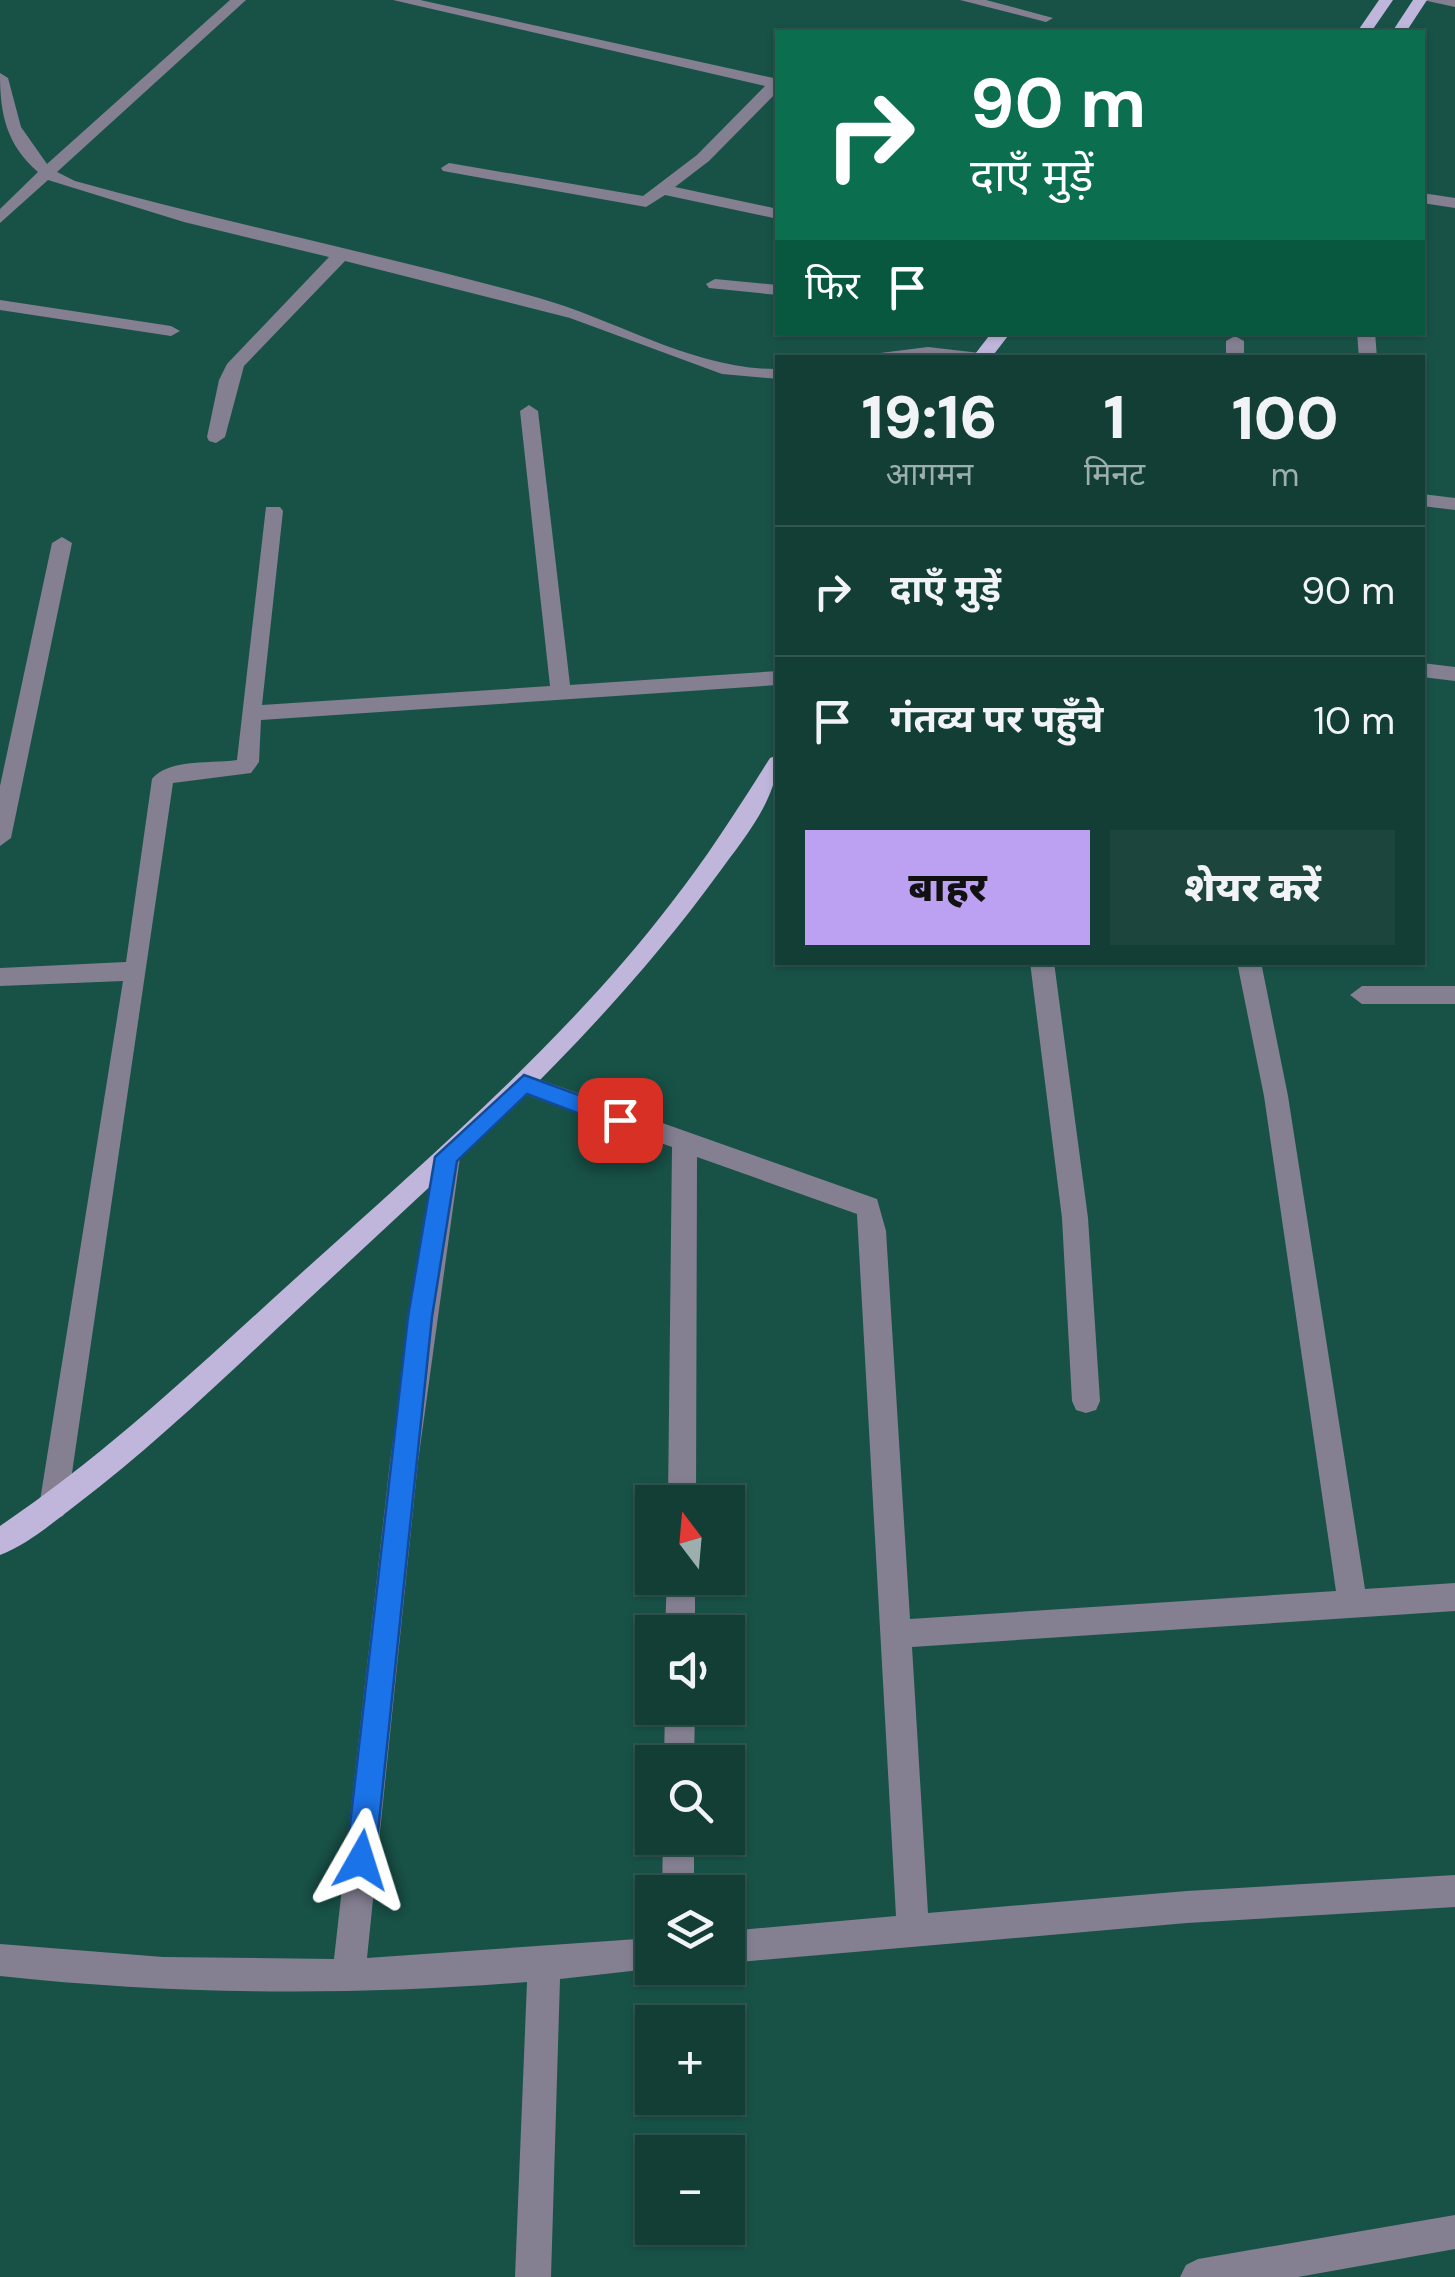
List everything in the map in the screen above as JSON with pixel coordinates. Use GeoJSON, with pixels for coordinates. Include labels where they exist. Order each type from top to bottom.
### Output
{"type":"FeatureCollection","features":[{"type":"Feature","properties":{"kind":"main road"},"geometry":{"type":"LineString","coordinates":[[1365,30],[1386,0]]}},
{"type":"Feature","properties":{"kind":"main road"},"geometry":{"type":"LineString","coordinates":[[1400,30],[1420,0]]}},
{"type":"Feature","properties":{"kind":"main road"},"geometry":{"type":"LineString","coordinates":[[983,355],[1000,335]]}},
{"type":"Feature","properties":{"kind":"main road"},"geometry":{"type":"LineString","coordinates":[[0,1542],[118,1456],[524,1084],[658,933],[748,815],[775,768]]}},
{"type":"Feature","properties":{"kind":"street"},"geometry":{"type":"LineString","coordinates":[[2,214],[239,0]]}},
{"type":"Feature","properties":{"kind":"street"},"geometry":{"type":"LineString","coordinates":[[400,0],[775,84]]}},
{"type":"Feature","properties":{"kind":"street"},"geometry":{"type":"LineString","coordinates":[[967,0],[1045,25],[1052,0]]}},
{"type":"Feature","properties":{"kind":"street"},"geometry":{"type":"LineString","coordinates":[[1430,0],[1455,4]]}},
{"type":"Feature","properties":{"kind":"street"},"geometry":{"type":"LineString","coordinates":[[0,78],[3,102],[21,148],[44,174],[228,228],[578,314],[723,370],[750,376],[775,374]]}},
{"type":"Feature","properties":{"kind":"street"},"geometry":{"type":"LineString","coordinates":[[449,168],[640,202],[651,200],[775,86]]}},
{"type":"Feature","properties":{"kind":"street"},"geometry":{"type":"LineString","coordinates":[[666,190],[775,213]]}},
{"type":"Feature","properties":{"kind":"street"},"geometry":{"type":"LineString","coordinates":[[1425,198],[1455,203]]}},
{"type":"Feature","properties":{"kind":"street"},"geometry":{"type":"LineString","coordinates":[[216,438],[228,380],[236,364],[342,254]]}},
{"type":"Feature","properties":{"kind":"street"},"geometry":{"type":"LineString","coordinates":[[716,284],[775,290]]}},
{"type":"Feature","properties":{"kind":"street"},"geometry":{"type":"LineString","coordinates":[[0,305],[171,331]]}},
{"type":"Feature","properties":{"kind":"street"},"geometry":{"type":"LineString","coordinates":[[904,355],[954,355]]}},
{"type":"Feature","properties":{"kind":"street"},"geometry":{"type":"LineString","coordinates":[[530,411],[561,694]]}},
{"type":"Feature","properties":{"kind":"street"},"geometry":{"type":"LineString","coordinates":[[1425,500],[1455,504]]}},
{"type":"Feature","properties":{"kind":"street"},"geometry":{"type":"LineString","coordinates":[[53,1507],[163,779],[244,768],[248,762],[273,511]]}},
{"type":"Feature","properties":{"kind":"street"},"geometry":{"type":"LineString","coordinates":[[0,838],[62,543]]}},
{"type":"Feature","properties":{"kind":"street"},"geometry":{"type":"LineString","coordinates":[[1425,670],[1455,674]]}},
{"type":"Feature","properties":{"kind":"street"},"geometry":{"type":"LineString","coordinates":[[251,713],[775,678]]}},
{"type":"Feature","properties":{"kind":"street"},"geometry":{"type":"LineString","coordinates":[[1042,965],[1076,1218],[1086,1401]]}},
{"type":"Feature","properties":{"kind":"street"},"geometry":{"type":"LineString","coordinates":[[1250,965],[1276,1096],[1352,1601]]}},
{"type":"Feature","properties":{"kind":"street"},"geometry":{"type":"LineString","coordinates":[[0,978],[136,972]]}},
{"type":"Feature","properties":{"kind":"street"},"geometry":{"type":"LineString","coordinates":[[1362,994],[1455,995]]}},
{"type":"Feature","properties":{"kind":"street"},"geometry":{"type":"LineString","coordinates":[[524,1084],[868,1207],[914,1929]]}},
{"type":"Feature","properties":{"kind":"street"},"geometry":{"type":"LineString","coordinates":[[682,1485],[685,1144]]}},
{"type":"Feature","properties":{"kind":"street"},"geometry":{"type":"LineString","coordinates":[[349,1973],[395,1523],[420,1317],[446,1157]]}},
{"type":"Feature","properties":{"kind":"street"},"geometry":{"type":"LineString","coordinates":[[896,1634],[1455,1597]]}},
{"type":"Feature","properties":{"kind":"street"},"geometry":{"type":"LineString","coordinates":[[745,1944],[1455,1891]]}},
{"type":"Feature","properties":{"kind":"street"},"geometry":{"type":"LineString","coordinates":[[0,1960],[246,1979],[349,1973],[428,1976],[635,1956]]}},
{"type":"Feature","properties":{"kind":"street"},"geometry":{"type":"LineString","coordinates":[[533,2277],[544,1966]]}},
{"type":"Feature","properties":{"kind":"street"},"geometry":{"type":"LineString","coordinates":[[1198,2277],[1455,2232]]}},
{"type":"Feature","properties":{"kind":"route"},"geometry":{"type":"LineString","coordinates":[[361,1860],[395,1523],[420,1317],[446,1157],[524,1084],[620,1120]]}}]}
